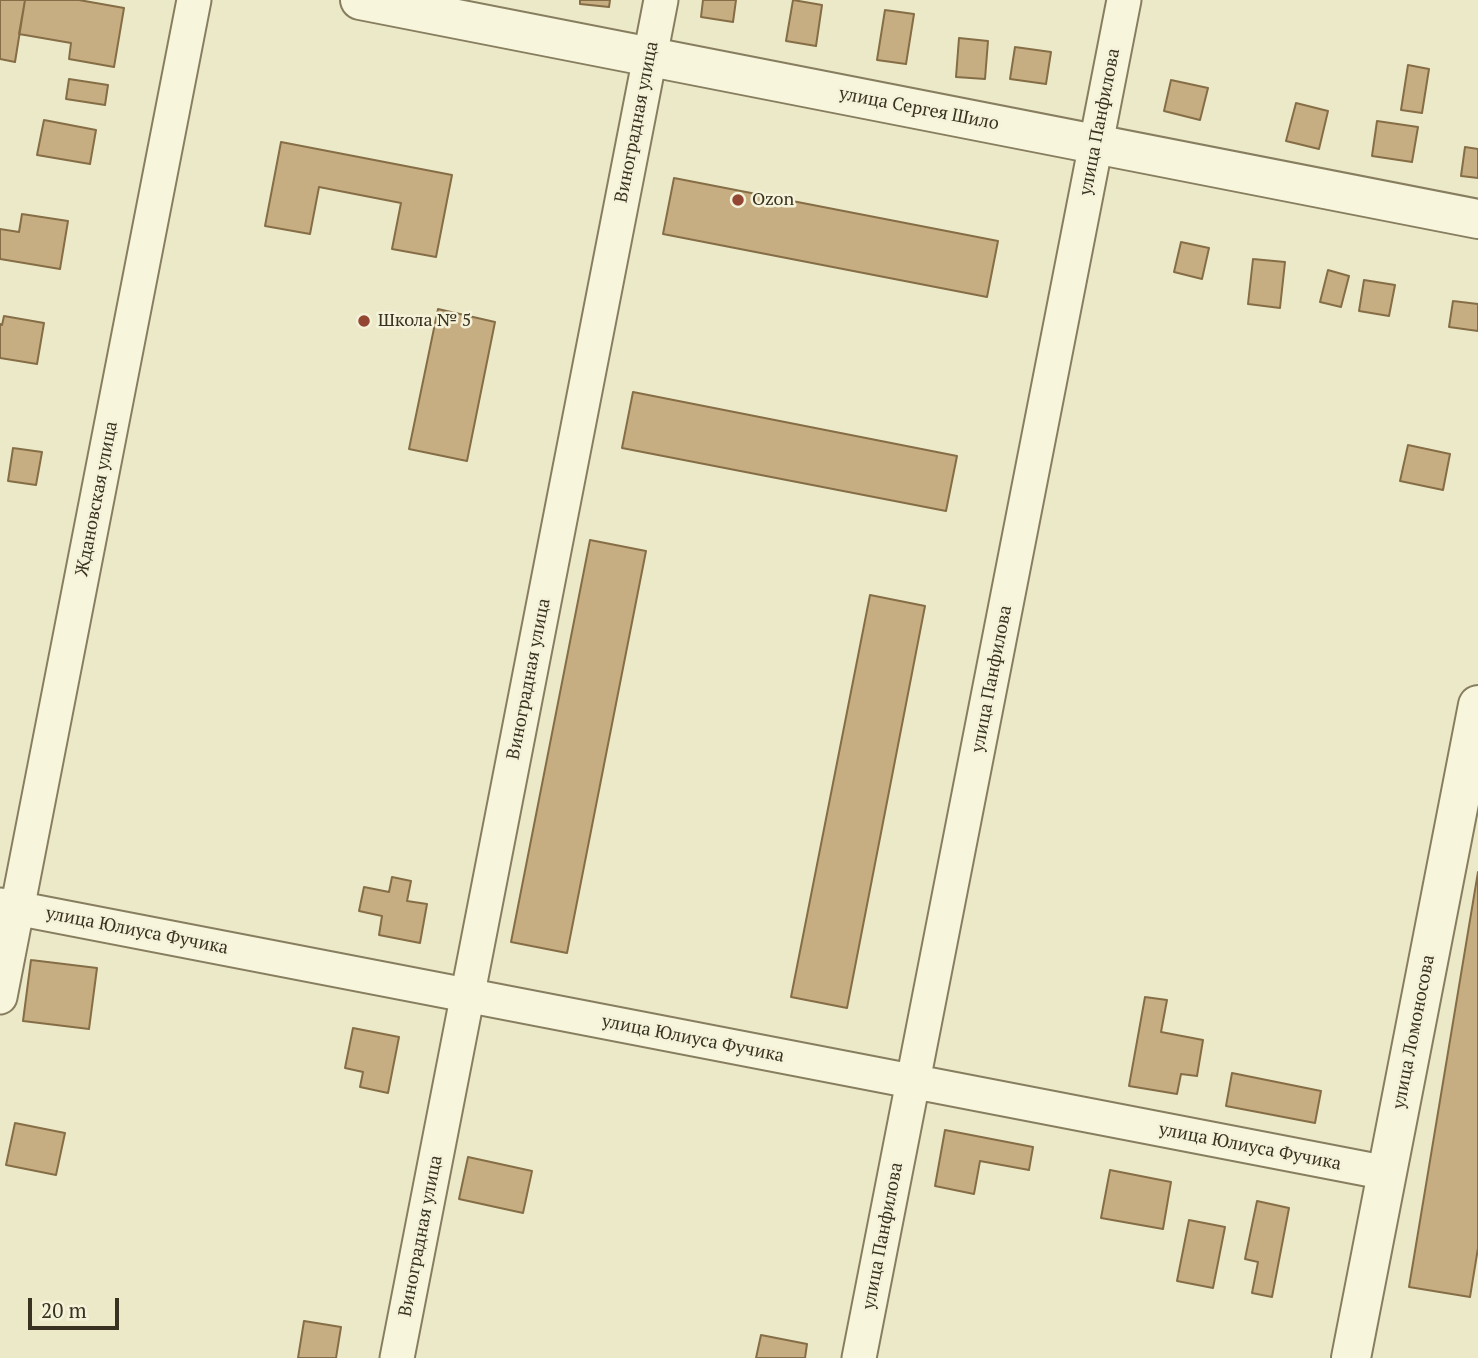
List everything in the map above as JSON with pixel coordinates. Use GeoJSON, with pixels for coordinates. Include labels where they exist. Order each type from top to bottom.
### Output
{"type":"FeatureCollection","features":[{"type":"Feature","properties":{"kind":"street","name":"Ждановская улица"},"geometry":{"type":"LineString","coordinates":[[0,997],[9,907],[194,0]]}},
{"type":"Feature","properties":{"kind":"street","name":"улица Сергея Шило"},"geometry":{"type":"LineString","coordinates":[[360,0],[1478,219]]}},
{"type":"Feature","properties":{"kind":"street","name":"Виноградная улица"},"geometry":{"type":"LineString","coordinates":[[397,1358],[661,0]]}},
{"type":"Feature","properties":{"kind":"street","name":"улица Панфилова"},"geometry":{"type":"LineString","coordinates":[[859,1358],[1124,0]]}},
{"type":"Feature","properties":{"kind":"street","name":"улица Ломоносова"},"geometry":{"type":"LineString","coordinates":[[1351,1358],[1478,705]]}},
{"type":"Feature","properties":{"kind":"street","name":"улица Юлиуса Фучика"},"geometry":{"type":"LineString","coordinates":[[9,907],[1387,1173]]}},
{"type":"Feature","properties":{"kind":"building"},"geometry":{"type":"Polygon","coordinates":[[[0,0],[25,0],[15,62],[0,59],[0,0]]]}},
{"type":"Feature","properties":{"kind":"building"},"geometry":{"type":"Polygon","coordinates":[[[25,0],[79,0],[124,8],[114,67],[69,59],[71,43],[19,34],[25,0]]]}},
{"type":"Feature","properties":{"kind":"building"},"geometry":{"type":"Polygon","coordinates":[[[580,0],[610,0],[609,7],[580,4],[580,0]]]}},
{"type":"Feature","properties":{"kind":"building"},"geometry":{"type":"Polygon","coordinates":[[[703,0],[736,0],[733,22],[701,17],[703,0]]]}},
{"type":"Feature","properties":{"kind":"building"},"geometry":{"type":"Polygon","coordinates":[[[793,0],[822,5],[816,46],[786,41],[793,0]]]}},
{"type":"Feature","properties":{"kind":"building"},"geometry":{"type":"Polygon","coordinates":[[[885,10],[914,14],[906,64],[877,60],[885,10]]]}},
{"type":"Feature","properties":{"kind":"building"},"geometry":{"type":"Polygon","coordinates":[[[959,38],[988,41],[985,79],[956,77],[959,38]]]}},
{"type":"Feature","properties":{"kind":"building"},"geometry":{"type":"Polygon","coordinates":[[[1015,47],[1051,52],[1046,84],[1010,79],[1015,47]]]}},
{"type":"Feature","properties":{"kind":"building"},"geometry":{"type":"Polygon","coordinates":[[[1408,65],[1429,69],[1422,113],[1401,110],[1408,65]]]}},
{"type":"Feature","properties":{"kind":"building"},"geometry":{"type":"Polygon","coordinates":[[[69,79],[108,85],[105,105],[66,99],[69,79]]]}},
{"type":"Feature","properties":{"kind":"building"},"geometry":{"type":"Polygon","coordinates":[[[1171,80],[1208,88],[1200,120],[1164,111],[1171,80]]]}},
{"type":"Feature","properties":{"kind":"building"},"geometry":{"type":"Polygon","coordinates":[[[1296,103],[1328,111],[1319,149],[1286,141],[1296,103]]]}},
{"type":"Feature","properties":{"kind":"building"},"geometry":{"type":"Polygon","coordinates":[[[44,120],[96,130],[90,164],[37,155],[44,120]]]}},
{"type":"Feature","properties":{"kind":"building"},"geometry":{"type":"Polygon","coordinates":[[[1377,121],[1418,127],[1412,162],[1372,156],[1377,121]]]}},
{"type":"Feature","properties":{"kind":"building"},"geometry":{"type":"Polygon","coordinates":[[[281,142],[452,175],[436,257],[392,249],[401,203],[319,187],[310,234],[265,226],[281,142]]]}},
{"type":"Feature","properties":{"kind":"building"},"geometry":{"type":"Polygon","coordinates":[[[1465,147],[1478,149],[1478,178],[1461,176],[1465,147]]]}},
{"type":"Feature","properties":{"kind":"building"},"geometry":{"type":"Polygon","coordinates":[[[674,178],[998,241],[987,297],[663,234],[674,178]]]}},
{"type":"Feature","properties":{"kind":"building"},"geometry":{"type":"Polygon","coordinates":[[[22,214],[68,221],[60,269],[0,259],[0,229],[19,232],[22,214]]]}},
{"type":"Feature","properties":{"kind":"building"},"geometry":{"type":"Polygon","coordinates":[[[1181,242],[1209,248],[1202,279],[1174,272],[1181,242]]]}},
{"type":"Feature","properties":{"kind":"building"},"geometry":{"type":"Polygon","coordinates":[[[1253,259],[1285,262],[1280,308],[1248,304],[1253,259]]]}},
{"type":"Feature","properties":{"kind":"building"},"geometry":{"type":"Polygon","coordinates":[[[1328,270],[1349,276],[1341,307],[1320,302],[1328,270]]]}},
{"type":"Feature","properties":{"kind":"building"},"geometry":{"type":"Polygon","coordinates":[[[1364,280],[1395,285],[1389,316],[1359,311],[1364,280]]]}},
{"type":"Feature","properties":{"kind":"building"},"geometry":{"type":"Polygon","coordinates":[[[1453,301],[1478,304],[1478,331],[1449,327],[1453,301]]]}},
{"type":"Feature","properties":{"kind":"building"},"geometry":{"type":"Polygon","coordinates":[[[438,309],[495,322],[467,461],[409,449],[438,309]]]}},
{"type":"Feature","properties":{"kind":"building"},"geometry":{"type":"Polygon","coordinates":[[[4,316],[44,323],[37,364],[0,358],[0,324],[2,325],[4,316]]]}},
{"type":"Feature","properties":{"kind":"building"},"geometry":{"type":"Polygon","coordinates":[[[633,392],[957,456],[946,511],[622,448],[633,392]]]}},
{"type":"Feature","properties":{"kind":"building"},"geometry":{"type":"Polygon","coordinates":[[[1408,445],[1450,454],[1443,490],[1400,481],[1408,445]]]}},
{"type":"Feature","properties":{"kind":"building"},"geometry":{"type":"Polygon","coordinates":[[[13,448],[42,452],[36,485],[8,481],[13,448]]]}},
{"type":"Feature","properties":{"kind":"building"},"geometry":{"type":"Polygon","coordinates":[[[590,540],[646,551],[567,953],[511,942],[590,540]]]}},
{"type":"Feature","properties":{"kind":"building"},"geometry":{"type":"Polygon","coordinates":[[[870,595],[925,606],[847,1008],[791,997],[870,595]]]}},
{"type":"Feature","properties":{"kind":"building"},"geometry":{"type":"Polygon","coordinates":[[[1478,872],[1478,1248],[1470,1297],[1409,1287],[1478,872]]]}},
{"type":"Feature","properties":{"kind":"building"},"geometry":{"type":"Polygon","coordinates":[[[392,877],[411,881],[407,901],[427,904],[420,943],[379,935],[382,916],[359,911],[364,887],[389,892],[392,877]]]}},
{"type":"Feature","properties":{"kind":"building"},"geometry":{"type":"Polygon","coordinates":[[[31,960],[97,968],[89,1029],[23,1021],[31,960]]]}},
{"type":"Feature","properties":{"kind":"building"},"geometry":{"type":"Polygon","coordinates":[[[1145,997],[1167,1000],[1161,1032],[1203,1040],[1197,1076],[1181,1074],[1177,1094],[1129,1086],[1145,997]]]}},
{"type":"Feature","properties":{"kind":"building"},"geometry":{"type":"Polygon","coordinates":[[[353,1028],[399,1037],[388,1093],[360,1087],[363,1072],[345,1068],[353,1028]]]}},
{"type":"Feature","properties":{"kind":"building"},"geometry":{"type":"Polygon","coordinates":[[[1232,1073],[1321,1091],[1315,1123],[1226,1106],[1232,1073]]]}},
{"type":"Feature","properties":{"kind":"building"},"geometry":{"type":"Polygon","coordinates":[[[15,1123],[65,1133],[56,1175],[6,1165],[15,1123]]]}},
{"type":"Feature","properties":{"kind":"building"},"geometry":{"type":"Polygon","coordinates":[[[945,1130],[1033,1147],[1029,1170],[980,1161],[974,1194],[935,1186],[945,1130]]]}},
{"type":"Feature","properties":{"kind":"building"},"geometry":{"type":"Polygon","coordinates":[[[468,1157],[532,1171],[523,1213],[459,1199],[468,1157]]]}},
{"type":"Feature","properties":{"kind":"building"},"geometry":{"type":"Polygon","coordinates":[[[1110,1170],[1171,1182],[1163,1229],[1101,1218],[1110,1170]]]}},
{"type":"Feature","properties":{"kind":"building"},"geometry":{"type":"Polygon","coordinates":[[[1257,1201],[1289,1208],[1272,1297],[1252,1293],[1258,1262],[1245,1259],[1257,1201]]]}},
{"type":"Feature","properties":{"kind":"building"},"geometry":{"type":"Polygon","coordinates":[[[1189,1220],[1225,1227],[1213,1288],[1177,1281],[1189,1220]]]}},
{"type":"Feature","properties":{"kind":"building"},"geometry":{"type":"Polygon","coordinates":[[[304,1321],[341,1327],[336,1358],[298,1358],[304,1321]]]}},
{"type":"Feature","properties":{"kind":"building"},"geometry":{"type":"Polygon","coordinates":[[[761,1335],[807,1344],[805,1358],[756,1358],[761,1335]]]}},
{"type":"Feature","properties":{"kind":"place","name":"Ozon"},"geometry":{"type":"Point","coordinates":[738,200]}},
{"type":"Feature","properties":{"kind":"place","name":"Школа № 5"},"geometry":{"type":"Point","coordinates":[364,321]}}]}
